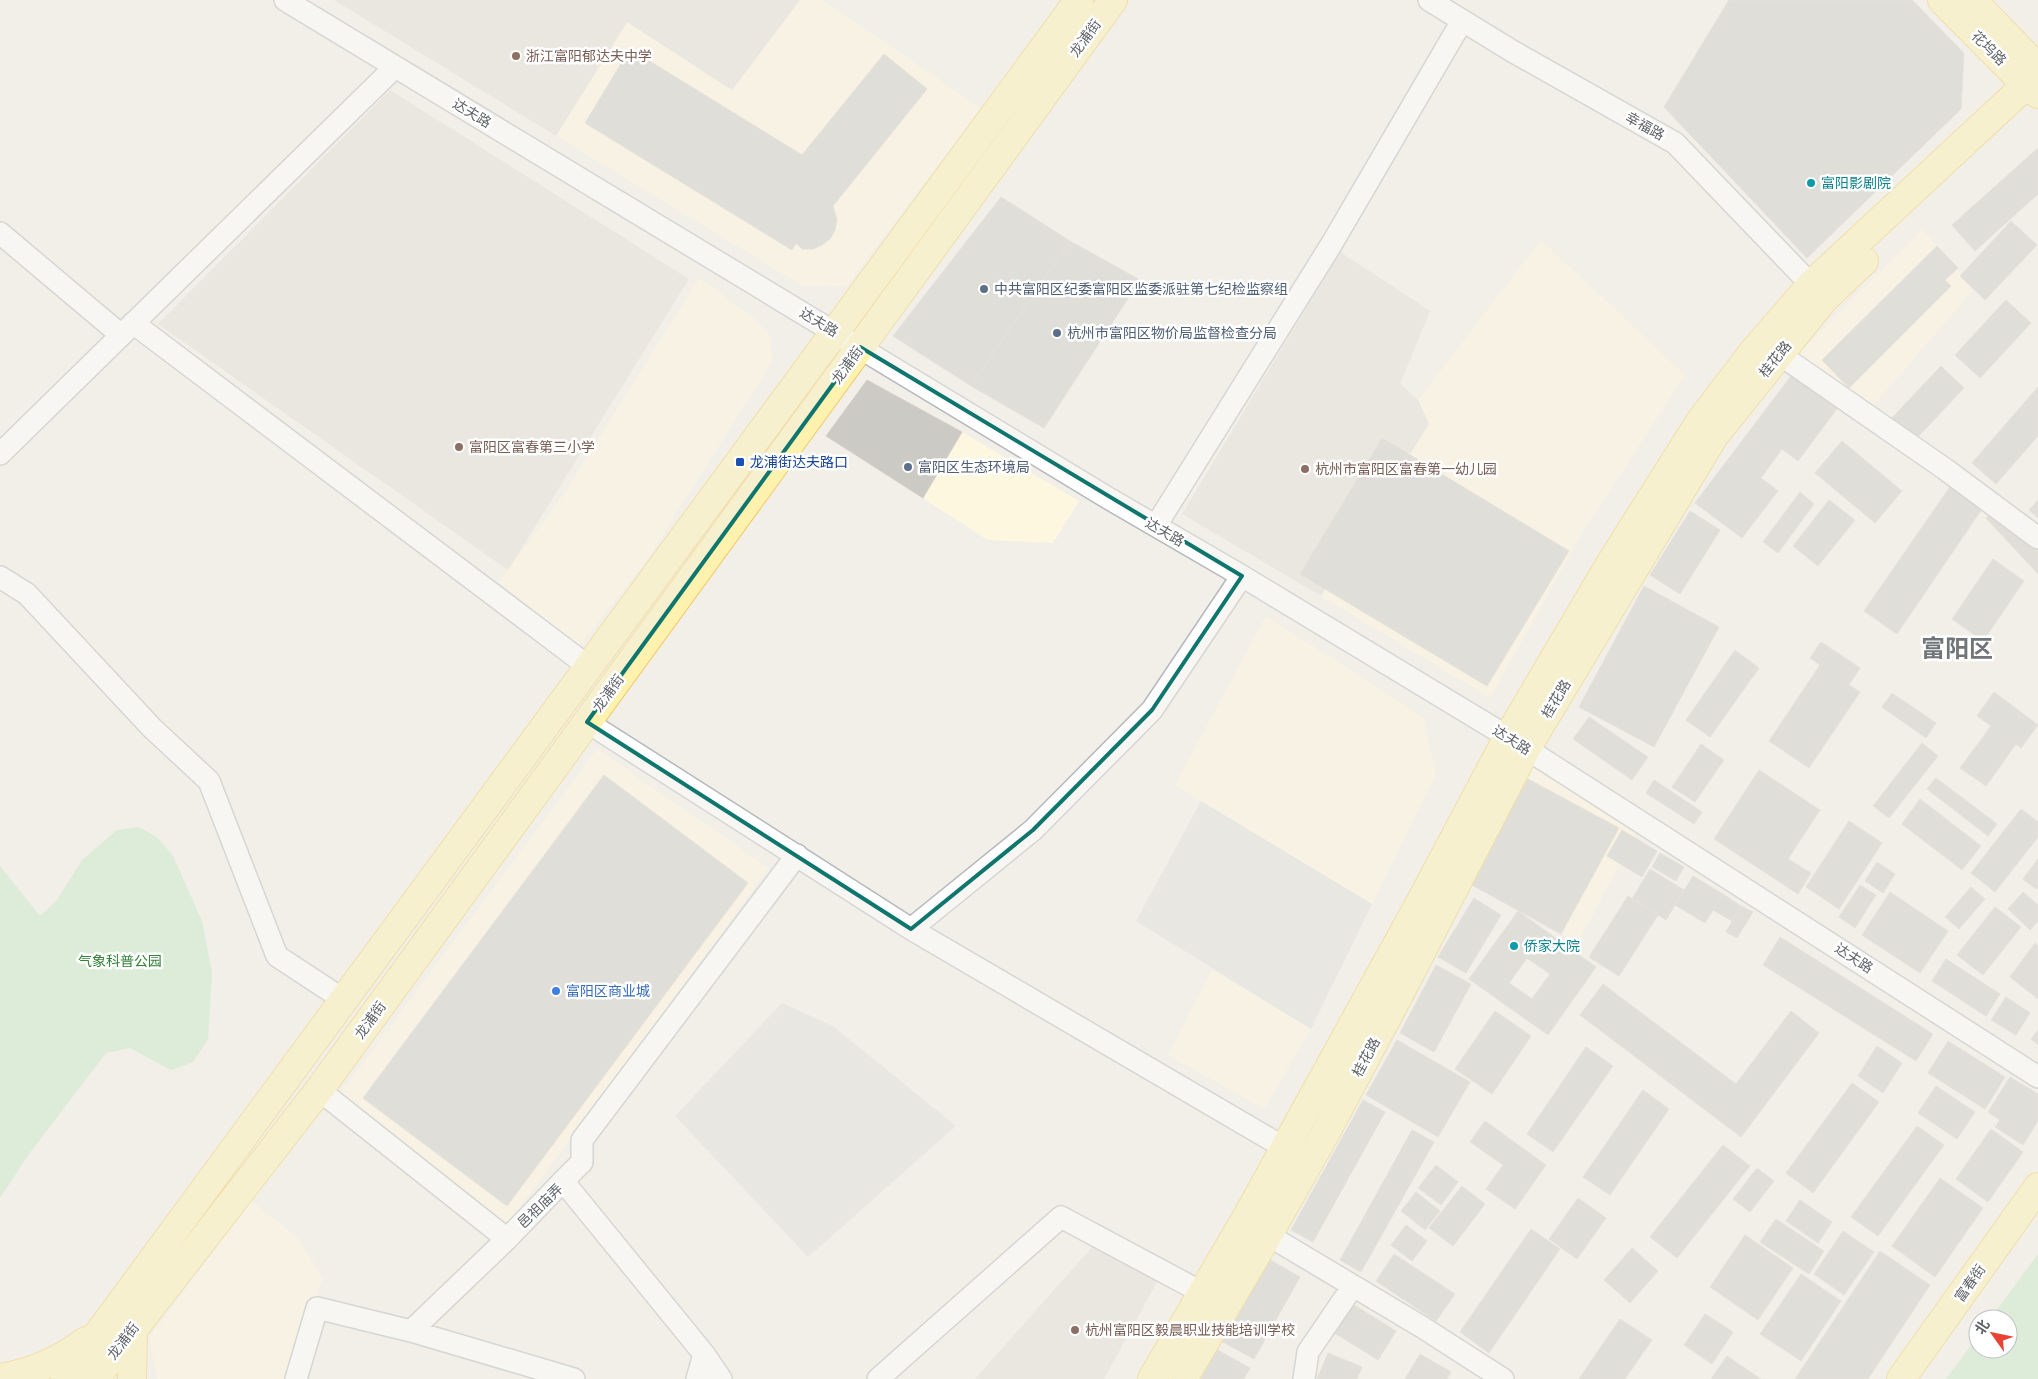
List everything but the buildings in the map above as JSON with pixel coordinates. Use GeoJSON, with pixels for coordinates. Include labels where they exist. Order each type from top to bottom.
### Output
{"type":"FeatureCollection","features":[{"type":"Feature","properties":{"kind":"main road","name":"龙浦街"},"geometry":{"type":"LineString","coordinates":[[65,1379],[1079,0]]}},
{"type":"Feature","properties":{"kind":"main road","name":"龙浦街"},"geometry":{"type":"LineString","coordinates":[[95,1379],[319,1090],[1113,0]]}},
{"type":"Feature","properties":{"kind":"main road","name":"花坞路"},"geometry":{"type":"LineString","coordinates":[[1942,0],[2036,84]]}},
{"type":"Feature","properties":{"kind":"main road","name":"花坞路"},"geometry":{"type":"LineString","coordinates":[[1972,0],[2036,84]]}},
{"type":"Feature","properties":{"kind":"main road","name":"桂花路"},"geometry":{"type":"LineString","coordinates":[[1183,1379],[1268,1235],[1400,993],[1521,737],[1714,436],[1779,354],[1817,292],[2036,84]]}},
{"type":"Feature","properties":{"kind":"main road"},"geometry":{"type":"LineString","coordinates":[[1152,1379],[1285,1148],[1421,900],[1521,737],[1610,564],[1701,420],[1753,352],[1817,292]]}},
{"type":"Feature","properties":{"kind":"main road","name":"富春街"},"geometry":{"type":"LineString","coordinates":[[1902,1379],[2038,1186]]}},
{"type":"Feature","properties":{"kind":"main road"},"geometry":{"type":"LineString","coordinates":[[1925,1379],[2038,1218]]}},
{"type":"Feature","properties":{"kind":"main road"},"geometry":{"type":"LineString","coordinates":[[0,1378],[18,1375],[57,1360],[104,1328]]}},
{"type":"Feature","properties":{"kind":"main road"},"geometry":{"type":"LineString","coordinates":[[132,1379],[133,1328]]}},
{"type":"Feature","properties":{"kind":"street","name":"达夫路"},"geometry":{"type":"LineString","coordinates":[[285,0],[839,326]]}},
{"type":"Feature","properties":{"kind":"street","name":"达夫路"},"geometry":{"type":"LineString","coordinates":[[304,0],[864,341],[1126,496],[1261,573],[2038,1064]]}},
{"type":"Feature","properties":{"kind":"street","name":"幸福路"},"geometry":{"type":"LineString","coordinates":[[1429,0],[1675,143],[1817,292]]}},
{"type":"Feature","properties":{"kind":"street"},"geometry":{"type":"LineString","coordinates":[[1162,516],[1331,245],[1462,20]]}},
{"type":"Feature","properties":{"kind":"street"},"geometry":{"type":"LineString","coordinates":[[0,454],[395,66]]}},
{"type":"Feature","properties":{"kind":"street"},"geometry":{"type":"LineString","coordinates":[[0,232],[127,329],[589,667]]}},
{"type":"Feature","properties":{"kind":"street","name":"达夫路"},"geometry":{"type":"LineString","coordinates":[[864,341],[1108,498],[1521,737],[2038,1076]]}},
{"type":"Feature","properties":{"kind":"street"},"geometry":{"type":"LineString","coordinates":[[1779,354],[1945,469],[2038,538]]}},
{"type":"Feature","properties":{"kind":"street"},"geometry":{"type":"LineString","coordinates":[[0,576],[27,594],[152,728],[209,781],[277,956],[344,1000]]}},
{"type":"Feature","properties":{"kind":"street"},"geometry":{"type":"LineString","coordinates":[[911,929],[1033,830],[1152,710],[1242,576]]}},
{"type":"Feature","properties":{"kind":"street"},"geometry":{"type":"LineString","coordinates":[[588,722],[911,929],[1285,1148]]}},
{"type":"Feature","properties":{"kind":"street"},"geometry":{"type":"LineString","coordinates":[[563,1181],[582,1162],[582,1140],[797,856]]}},
{"type":"Feature","properties":{"kind":"street","name":"邑祖庙弄"},"geometry":{"type":"LineString","coordinates":[[319,1090],[507,1239],[563,1181],[704,1354],[721,1379]]}},
{"type":"Feature","properties":{"kind":"street"},"geometry":{"type":"LineString","coordinates":[[878,1379],[1061,1217],[1203,1293]]}},
{"type":"Feature","properties":{"kind":"street"},"geometry":{"type":"LineString","coordinates":[[1268,1235],[1422,1327],[1503,1379]]}},
{"type":"Feature","properties":{"kind":"street"},"geometry":{"type":"LineString","coordinates":[[411,1331],[507,1239]]}},
{"type":"Feature","properties":{"kind":"street"},"geometry":{"type":"LineString","coordinates":[[1304,1379],[1308,1352],[1353,1286]]}},
{"type":"Feature","properties":{"kind":"street"},"geometry":{"type":"LineString","coordinates":[[296,1379],[317,1308],[411,1331],[574,1379]]}},
{"type":"Feature","properties":{"kind":"street"},"geometry":{"type":"LineString","coordinates":[[697,1379],[704,1354]]}},
{"type":"Feature","properties":{"kind":"highlighted area"},"geometry":{"type":"Polygon","coordinates":[[[860,347],[1242,576],[1152,710],[1033,830],[911,929],[587,722],[860,347]]]}},
{"type":"Feature","properties":{"kind":"shaded area","name":"浙江富阳郁达夫中学"},"geometry":{"type":"Polygon","coordinates":[[[334,0],[800,0],[732,90],[627,22],[556,136],[334,0]]]}},
{"type":"Feature","properties":{"kind":"shaded area"},"geometry":{"type":"Polygon","coordinates":[[[800,0],[822,0],[981,108],[846,287],[801,285],[556,136],[627,22],[732,90],[800,0]]]}},
{"type":"Feature","properties":{"kind":"shaded area","name":"富阳区富春第三小学"},"geometry":{"type":"Polygon","coordinates":[[[390,90],[689,279],[508,570],[158,324],[390,90]]]}},
{"type":"Feature","properties":{"kind":"shaded area"},"geometry":{"type":"Polygon","coordinates":[[[1922,229],[1974,289],[1866,414],[1796,356],[1922,229]]]}},
{"type":"Feature","properties":{"kind":"shaded area"},"geometry":{"type":"Polygon","coordinates":[[[1541,240],[1685,375],[1579,538],[1490,698],[1321,596],[1429,424],[1418,400],[1541,240]]]}},
{"type":"Feature","properties":{"kind":"shaded area","name":"杭州市富阳区富春第一幼儿园"},"geometry":{"type":"Polygon","coordinates":[[[1340,252],[1430,311],[1400,384],[1418,400],[1429,424],[1321,596],[1182,514],[1340,252]]]}},
{"type":"Feature","properties":{"kind":"shaded area"},"geometry":{"type":"Polygon","coordinates":[[[699,278],[754,318],[770,336],[772,362],[648,558],[579,647],[499,582],[566,491],[699,278]]]}},
{"type":"Feature","properties":{"kind":"shaded area"},"geometry":{"type":"Polygon","coordinates":[[[962,432],[1079,501],[1053,543],[988,540],[923,498],[962,432]]]}},
{"type":"Feature","properties":{"kind":"shaded area"},"geometry":{"type":"Polygon","coordinates":[[[1266,616],[1423,717],[1436,774],[1372,904],[1175,785],[1266,616]]]}},
{"type":"Feature","properties":{"kind":"shaded area","name":"富阳区商业城"},"geometry":{"type":"Polygon","coordinates":[[[597,749],[769,868],[505,1227],[340,1094],[597,749]]]}},
{"type":"Feature","properties":{"kind":"shaded area"},"geometry":{"type":"Polygon","coordinates":[[[1530,766],[1637,830],[1578,943],[1470,884],[1530,766]]]}},
{"type":"Feature","properties":{"kind":"shaded area"},"geometry":{"type":"Polygon","coordinates":[[[1201,801],[1372,904],[1311,1029],[1136,921],[1201,801]]]}},
{"type":"Feature","properties":{"kind":"shaded area"},"geometry":{"type":"Polygon","coordinates":[[[1212,970],[1311,1029],[1264,1109],[1168,1055],[1212,970]]]}},
{"type":"Feature","properties":{"kind":"shaded area"},"geometry":{"type":"Polygon","coordinates":[[[782,1003],[833,1026],[956,1126],[808,1257],[675,1116],[782,1003]]]}},
{"type":"Feature","properties":{"kind":"shaded area"},"geometry":{"type":"Polygon","coordinates":[[[251,1201],[298,1238],[323,1278],[286,1379],[157,1379],[149,1338],[251,1201]]]}},
{"type":"Feature","properties":{"kind":"shaded area","name":"杭州富阳区毅晨职业技能培训学校"},"geometry":{"type":"Polygon","coordinates":[[[1094,1245],[1157,1282],[1104,1379],[975,1379],[1094,1245]]]}},
{"type":"Feature","properties":{"kind":"green space","name":"气象科普公园"},"geometry":{"type":"Polygon","coordinates":[[[138,827],[157,837],[173,856],[202,921],[212,972],[208,1039],[193,1062],[171,1070],[130,1048],[106,1053],[29,1154],[0,1198],[0,866],[40,916],[57,900],[82,860],[117,830],[138,827]]]}},
{"type":"Feature","properties":{"kind":"green space"},"geometry":{"type":"Polygon","coordinates":[[[2038,1254],[2038,1379],[1946,1379],[1968,1349],[1968,1359],[2018,1359],[2018,1309],[1997,1309],[2038,1254]]]}},
{"type":"Feature","properties":{"kind":"place","name":"浙江富阳郁达夫中学"},"geometry":{"type":"Point","coordinates":[516,56]}},
{"type":"Feature","properties":{"kind":"place","name":"富阳影剧院"},"geometry":{"type":"Point","coordinates":[1811,183]}},
{"type":"Feature","properties":{"kind":"place","name":"中共富阳区纪委富阳区监委派驻第七纪检监察组"},"geometry":{"type":"Point","coordinates":[984,289]}},
{"type":"Feature","properties":{"kind":"place","name":"杭州市富阳区物价局监督检查分局"},"geometry":{"type":"Point","coordinates":[1057,333]}},
{"type":"Feature","properties":{"kind":"place","name":"富阳区富春第三小学"},"geometry":{"type":"Point","coordinates":[459,447]}},
{"type":"Feature","properties":{"kind":"place","name":"龙浦街达夫路口"},"geometry":{"type":"Point","coordinates":[740,462]}},
{"type":"Feature","properties":{"kind":"place","name":"富阳区生态环境局"},"geometry":{"type":"Point","coordinates":[908,467]}},
{"type":"Feature","properties":{"kind":"place","name":"杭州市富阳区富春第一幼儿园"},"geometry":{"type":"Point","coordinates":[1305,469]}},
{"type":"Feature","properties":{"kind":"place","name":"侨家大院"},"geometry":{"type":"Point","coordinates":[1514,946]}},
{"type":"Feature","properties":{"kind":"place","name":"富阳区商业城"},"geometry":{"type":"Point","coordinates":[556,991]}},
{"type":"Feature","properties":{"kind":"place","name":"杭州富阳区毅晨职业技能培训学校"},"geometry":{"type":"Point","coordinates":[1075,1330]}},
{"type":"Feature","properties":{"kind":"district","name":"富阳区"},"geometry":{"type":"Point","coordinates":[1957,649]}}]}
